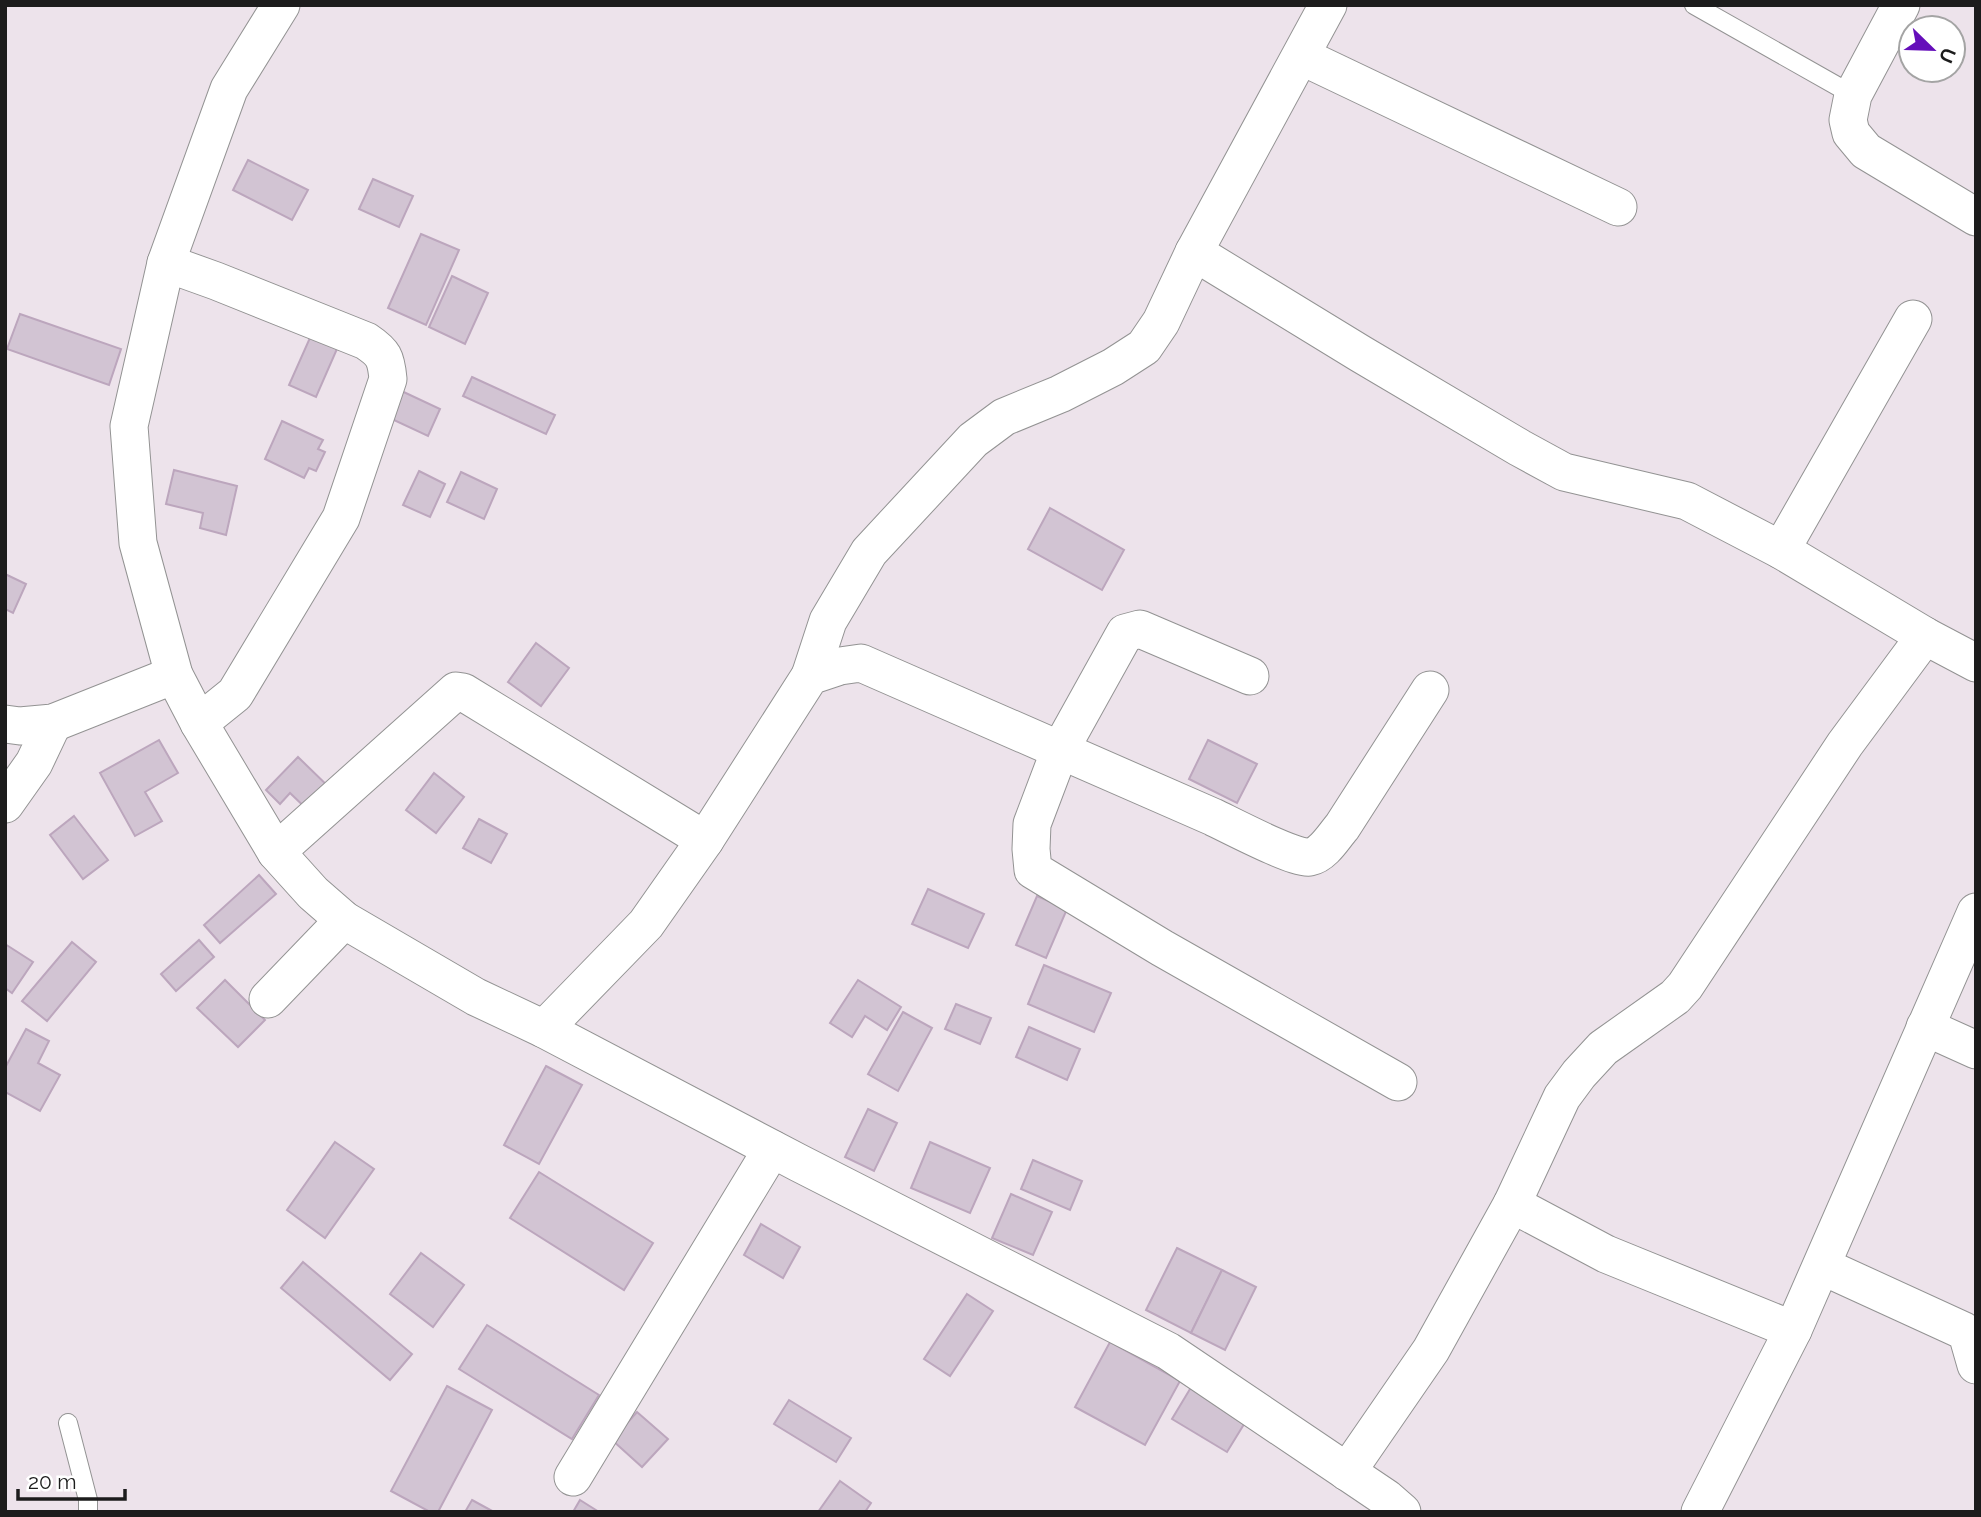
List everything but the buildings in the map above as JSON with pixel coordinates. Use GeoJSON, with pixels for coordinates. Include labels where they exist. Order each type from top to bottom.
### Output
{"type":"FeatureCollection","features":[{"type":"Feature","properties":{"kind":"street"},"geometry":{"type":"LineString","coordinates":[[281,5],[229,89],[166,263],[130,426],[138,543],[174,675],[199,723],[276,852],[313,893],[344,920],[476,997],[544,1028],[772,1149],[1168,1351],[1347,1472],[1388,1507]]}},
{"type":"Feature","properties":{"kind":"street"},"geometry":{"type":"LineString","coordinates":[[544,1028],[646,924],[705,840],[810,676],[828,621],[869,552],[973,440],[1004,417],[1060,394],[1113,367],[1144,347],[1161,322],[1194,252],[1328,5]]}},
{"type":"Feature","properties":{"kind":"street"},"geometry":{"type":"LineString","coordinates":[[1901,5],[1853,94],[1848,120],[1851,133],[1866,151],[1976,217]]}},
{"type":"Feature","properties":{"kind":"street"},"geometry":{"type":"LineString","coordinates":[[1301,56],[1618,207]]}},
{"type":"Feature","properties":{"kind":"street"},"geometry":{"type":"LineString","coordinates":[[1194,252],[1361,354],[1564,472],[1687,501],[1781,550],[1925,636],[1976,663]]}},
{"type":"Feature","properties":{"kind":"street"},"geometry":{"type":"LineString","coordinates":[[166,263],[366,341],[378,349],[387,361],[388,379],[341,518],[235,694],[199,723]]}},
{"type":"Feature","properties":{"kind":"street"},"geometry":{"type":"LineString","coordinates":[[1781,550],[1913,319]]}},
{"type":"Feature","properties":{"kind":"street"},"geometry":{"type":"LineString","coordinates":[[1250,676],[1140,629],[1125,633],[1060,750],[1032,824],[1034,870],[1163,948],[1398,1082]]}},
{"type":"Feature","properties":{"kind":"street"},"geometry":{"type":"LineString","coordinates":[[1347,1472],[1432,1350],[1511,1204],[1562,1097],[1603,1048],[1680,991],[1845,744],[1925,636]]}},
{"type":"Feature","properties":{"kind":"street"},"geometry":{"type":"LineString","coordinates":[[810,676],[840,666],[861,663],[1270,844],[1299,856],[1310,857],[1330,843],[1342,827],[1430,690]]}},
{"type":"Feature","properties":{"kind":"street"},"geometry":{"type":"LineString","coordinates":[[5,724],[20,726],[53,723],[174,675]]}},
{"type":"Feature","properties":{"kind":"street"},"geometry":{"type":"LineString","coordinates":[[276,852],[456,691],[463,692],[705,840]]}},
{"type":"Feature","properties":{"kind":"street"},"geometry":{"type":"LineString","coordinates":[[5,804],[34,763],[53,723]]}},
{"type":"Feature","properties":{"kind":"street"},"geometry":{"type":"LineString","coordinates":[[1700,1512],[1793,1331],[1976,912]]}},
{"type":"Feature","properties":{"kind":"street"},"geometry":{"type":"LineString","coordinates":[[268,999],[344,920]]}},
{"type":"Feature","properties":{"kind":"street"},"geometry":{"type":"LineString","coordinates":[[1924,1027],[1976,1050]]}},
{"type":"Feature","properties":{"kind":"street"},"geometry":{"type":"LineString","coordinates":[[573,1478],[772,1149]]}},
{"type":"Feature","properties":{"kind":"street"},"geometry":{"type":"LineString","coordinates":[[1511,1204],[1606,1254],[1793,1331]]}},
{"type":"Feature","properties":{"kind":"street"},"geometry":{"type":"LineString","coordinates":[[1822,1266],[1964,1331],[1976,1366]]}},
{"type":"Feature","properties":{"kind":"lane"},"geometry":{"type":"LineString","coordinates":[[1694,5],[1853,94]]}},
{"type":"Feature","properties":{"kind":"lane"},"geometry":{"type":"LineString","coordinates":[[68,1423],[88,1500],[88,1512]]}}]}
